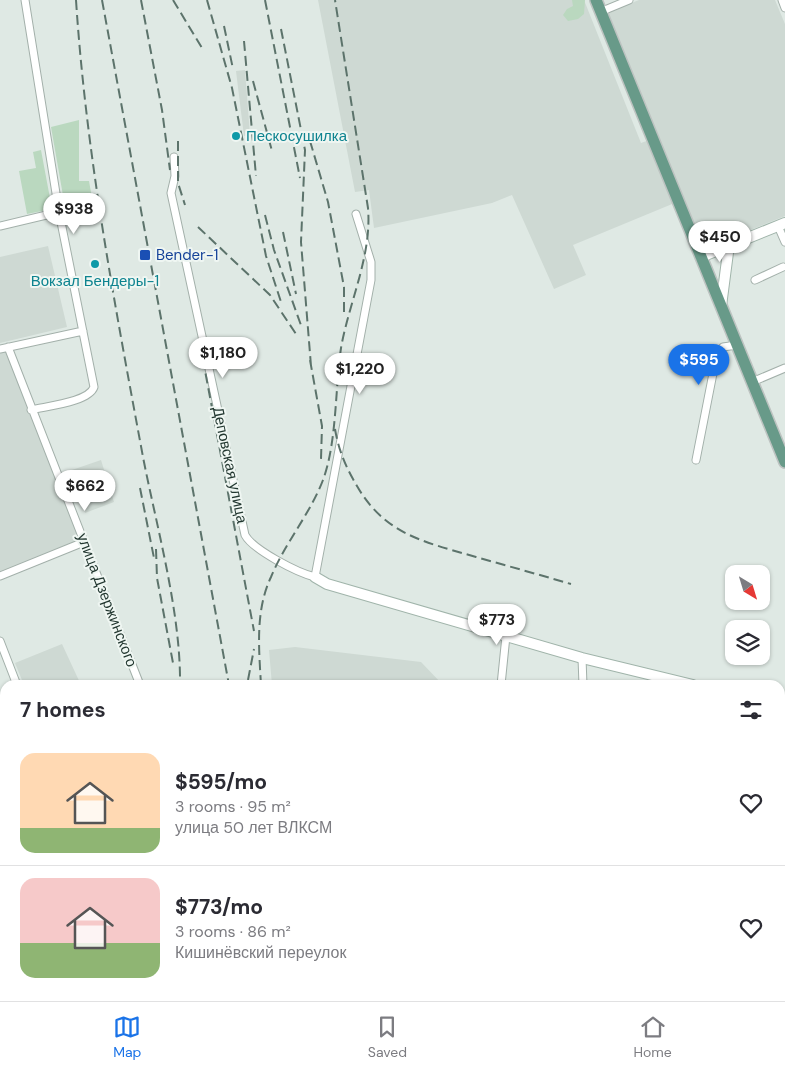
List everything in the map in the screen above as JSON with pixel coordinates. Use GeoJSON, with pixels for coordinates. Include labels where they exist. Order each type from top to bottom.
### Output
{"type":"FeatureCollection","features":[{"type":"Feature","properties":{"kind":"main road"},"geometry":{"type":"LineString","coordinates":[[596,0],[785,462]]}},
{"type":"Feature","properties":{"kind":"street"},"geometry":{"type":"LineString","coordinates":[[25,0],[59,212],[94,383],[93,390],[82,398],[31,410]]}},
{"type":"Feature","properties":{"kind":"street"},"geometry":{"type":"LineString","coordinates":[[600,12],[629,0]]}},
{"type":"Feature","properties":{"kind":"street"},"geometry":{"type":"LineString","coordinates":[[782,0],[785,8]]}},
{"type":"Feature","properties":{"kind":"street","name":"Деповская улица"},"geometry":{"type":"LineString","coordinates":[[174,157],[175,176],[171,193],[245,535],[252,546],[294,571],[315,577]]}},
{"type":"Feature","properties":{"kind":"street"},"geometry":{"type":"LineString","coordinates":[[0,226],[59,212]]}},
{"type":"Feature","properties":{"kind":"street"},"geometry":{"type":"LineString","coordinates":[[356,214],[372,267],[371,280],[315,577],[327,584],[582,658],[672,680]]}},
{"type":"Feature","properties":{"kind":"street"},"geometry":{"type":"LineString","coordinates":[[701,257],[782,225],[785,242]]}},
{"type":"Feature","properties":{"kind":"street"},"geometry":{"type":"LineString","coordinates":[[721,306],[729,245]]}},
{"type":"Feature","properties":{"kind":"street"},"geometry":{"type":"LineString","coordinates":[[755,280],[783,267]]}},
{"type":"Feature","properties":{"kind":"street"},"geometry":{"type":"LineString","coordinates":[[4,348],[83,331]]}},
{"type":"Feature","properties":{"kind":"street"},"geometry":{"type":"LineString","coordinates":[[696,460],[717,353],[723,346],[737,345]]}},
{"type":"Feature","properties":{"kind":"street","name":"улица Дзержинского"},"geometry":{"type":"LineString","coordinates":[[4,348],[31,410],[138,680]]}},
{"type":"Feature","properties":{"kind":"street"},"geometry":{"type":"LineString","coordinates":[[752,382],[785,368]]}},
{"type":"Feature","properties":{"kind":"street"},"geometry":{"type":"LineString","coordinates":[[0,576],[84,542]]}},
{"type":"Feature","properties":{"kind":"street"},"geometry":{"type":"LineString","coordinates":[[502,680],[506,636]]}},
{"type":"Feature","properties":{"kind":"street"},"geometry":{"type":"LineString","coordinates":[[0,641],[15,680]]}},
{"type":"Feature","properties":{"kind":"street"},"geometry":{"type":"LineString","coordinates":[[582,658],[584,680]]}},
{"type":"Feature","properties":{"kind":"shaded area"},"geometry":{"type":"Polygon","coordinates":[[[318,0],[584,0],[641,143],[652,139],[677,202],[573,245],[586,275],[554,289],[512,195],[492,203],[374,228],[369,190],[355,192],[318,0]]]}},
{"type":"Feature","properties":{"kind":"shaded area"},"geometry":{"type":"Polygon","coordinates":[[[639,0],[775,0],[785,24],[785,216],[704,249],[606,13],[639,0]]]}},
{"type":"Feature","properties":{"kind":"shaded area"},"geometry":{"type":"Polygon","coordinates":[[[245,70],[250,135],[244,136],[236,71],[245,70]]]}},
{"type":"Feature","properties":{"kind":"shaded area"},"geometry":{"type":"Polygon","coordinates":[[[48,246],[67,327],[0,343],[0,257],[48,246]]]}},
{"type":"Feature","properties":{"kind":"shaded area"},"geometry":{"type":"Polygon","coordinates":[[[8,347],[84,542],[0,576],[0,349],[8,347]]]}},
{"type":"Feature","properties":{"kind":"shaded area"},"geometry":{"type":"Polygon","coordinates":[[[101,460],[114,502],[85,513],[69,471],[101,460]]]}},
{"type":"Feature","properties":{"kind":"shaded area"},"geometry":{"type":"Polygon","coordinates":[[[62,644],[79,680],[22,680],[15,663],[62,644]]]}},
{"type":"Feature","properties":{"kind":"shaded area"},"geometry":{"type":"Polygon","coordinates":[[[295,647],[421,662],[438,680],[272,680],[269,650],[295,647]]]}},
{"type":"Feature","properties":{"kind":"green space"},"geometry":{"type":"Polygon","coordinates":[[[572,0],[585,0],[584,14],[578,19],[568,21],[563,15],[567,9],[573,6],[572,0]]]}},
{"type":"Feature","properties":{"kind":"green space"},"geometry":{"type":"Polygon","coordinates":[[[79,120],[79,181],[89,181],[95,215],[91,218],[84,218],[78,204],[65,207],[51,127],[79,120]]]}},
{"type":"Feature","properties":{"kind":"green space"},"geometry":{"type":"Polygon","coordinates":[[[41,150],[52,209],[27,214],[19,171],[36,168],[33,152],[41,150]]]}},
{"type":"Feature","properties":{"kind":"railway"},"geometry":{"type":"LineString","coordinates":[[76,0],[94,172],[122,344],[177,629],[180,680]]}},
{"type":"Feature","properties":{"kind":"railway"},"geometry":{"type":"LineString","coordinates":[[102,0],[228,680]]}},
{"type":"Feature","properties":{"kind":"railway"},"geometry":{"type":"LineString","coordinates":[[141,0],[162,110],[170,170]]}},
{"type":"Feature","properties":{"kind":"railway"},"geometry":{"type":"LineString","coordinates":[[173,0],[202,48]]}},
{"type":"Feature","properties":{"kind":"railway"},"geometry":{"type":"LineString","coordinates":[[207,0],[232,88],[266,256],[282,305]]}},
{"type":"Feature","properties":{"kind":"railway"},"geometry":{"type":"LineString","coordinates":[[265,0],[300,178]]}},
{"type":"Feature","properties":{"kind":"railway"},"geometry":{"type":"LineString","coordinates":[[261,680],[259,630],[262,603],[277,564],[318,493],[328,465],[341,348],[367,244],[368,208],[335,0]]}},
{"type":"Feature","properties":{"kind":"railway"},"geometry":{"type":"LineString","coordinates":[[224,26],[233,69]]}},
{"type":"Feature","properties":{"kind":"railway"},"geometry":{"type":"LineString","coordinates":[[281,29],[305,150],[301,242],[311,366]]}},
{"type":"Feature","properties":{"kind":"railway"},"geometry":{"type":"LineString","coordinates":[[244,41],[256,176]]}},
{"type":"Feature","properties":{"kind":"railway"},"geometry":{"type":"LineString","coordinates":[[253,81],[272,151]]}},
{"type":"Feature","properties":{"kind":"railway"},"geometry":{"type":"LineString","coordinates":[[178,141],[178,183],[185,205]]}},
{"type":"Feature","properties":{"kind":"railway"},"geometry":{"type":"LineString","coordinates":[[310,141],[328,202],[344,287],[344,314]]}},
{"type":"Feature","properties":{"kind":"railway"},"geometry":{"type":"LineString","coordinates":[[265,215],[274,250],[302,328]]}},
{"type":"Feature","properties":{"kind":"railway"},"geometry":{"type":"LineString","coordinates":[[198,227],[270,295],[296,334]]}},
{"type":"Feature","properties":{"kind":"railway"},"geometry":{"type":"LineString","coordinates":[[283,232],[296,294]]}},
{"type":"Feature","properties":{"kind":"railway"},"geometry":{"type":"LineString","coordinates":[[200,344],[254,631]]}},
{"type":"Feature","properties":{"kind":"railway"},"geometry":{"type":"LineString","coordinates":[[310,360],[322,426],[321,459]]}},
{"type":"Feature","properties":{"kind":"railway"},"geometry":{"type":"LineString","coordinates":[[335,429],[342,455],[353,479],[364,497],[390,524],[405,533],[438,546],[571,584]]}},
{"type":"Feature","properties":{"kind":"railway"},"geometry":{"type":"LineString","coordinates":[[140,488],[154,558]]}},
{"type":"Feature","properties":{"kind":"railway"},"geometry":{"type":"LineString","coordinates":[[156,549],[157,578],[173,663]]}},
{"type":"Feature","properties":{"kind":"railway"},"geometry":{"type":"LineString","coordinates":[[248,680],[254,649]]}},
{"type":"Feature","properties":{"kind":"place","name":"Пескосушилка"},"geometry":{"type":"Point","coordinates":[236,136]}},
{"type":"Feature","properties":{"kind":"place","name":"Bender-1"},"geometry":{"type":"Point","coordinates":[145,255]}},
{"type":"Feature","properties":{"kind":"place","name":"Вокзал Бендеры-1"},"geometry":{"type":"Point","coordinates":[95,264]}}]}
